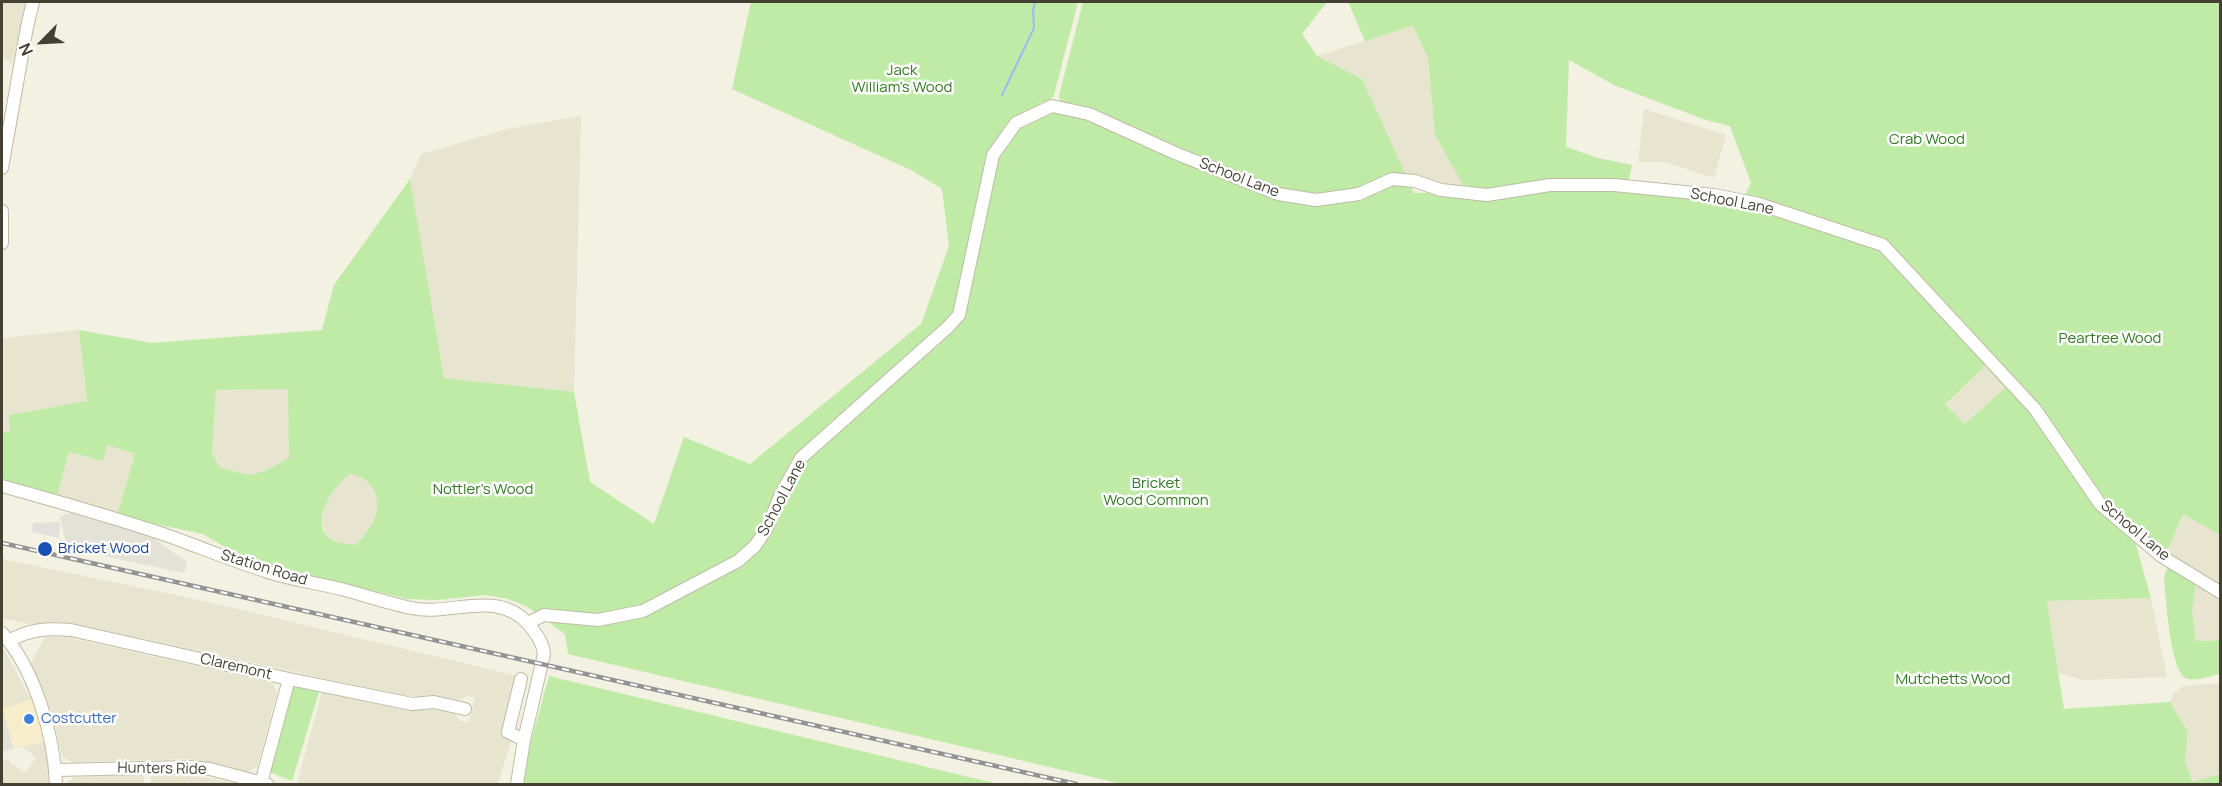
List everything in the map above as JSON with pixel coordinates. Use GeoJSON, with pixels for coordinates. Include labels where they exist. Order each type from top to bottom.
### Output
{"type":"FeatureCollection","features":[{"type":"Feature","properties":{"kind":"street"},"geometry":{"type":"LineString","coordinates":[[2,168],[33,2]]}},
{"type":"Feature","properties":{"kind":"street","name":"School Lane"},"geometry":{"type":"LineString","coordinates":[[528,623],[544,615],[598,620],[643,611],[738,561],[755,546],[767,528],[781,494],[801,458],[959,315],[993,155],[1016,123],[1052,106],[1089,114],[1278,195],[1316,200],[1359,194],[1392,179],[1415,182],[1441,190],[1486,195],[1550,185],[1614,185],[1714,195],[1759,204],[1883,245],[2035,409],[2100,504],[2161,556],[2220,592]]}},
{"type":"Feature","properties":{"kind":"street"},"geometry":{"type":"LineString","coordinates":[[2,212],[2,243]]}},
{"type":"Feature","properties":{"kind":"street","name":"Station Road"},"geometry":{"type":"LineString","coordinates":[[2,486],[142,528],[268,572],[422,611],[459,606],[504,607],[512,610],[528,623]]}},
{"type":"Feature","properties":{"kind":"street"},"geometry":{"type":"LineString","coordinates":[[517,784],[524,740],[544,654],[540,641],[528,623]]}},
{"type":"Feature","properties":{"kind":"street","name":"Claremont"},"geometry":{"type":"LineString","coordinates":[[5,637],[40,629],[71,630],[412,704],[434,702],[465,709]]}},
{"type":"Feature","properties":{"kind":"street"},"geometry":{"type":"LineString","coordinates":[[5,637],[25,669],[38,700],[50,736],[56,784]]}},
{"type":"Feature","properties":{"kind":"street"},"geometry":{"type":"LineString","coordinates":[[264,784],[289,679]]}},
{"type":"Feature","properties":{"kind":"street"},"geometry":{"type":"LineString","coordinates":[[521,679],[508,732],[524,740]]}},
{"type":"Feature","properties":{"kind":"street","name":"Hunters Ride"},"geometry":{"type":"LineString","coordinates":[[56,770],[188,767],[210,769],[264,784]]}},
{"type":"Feature","properties":{"kind":"shaded area"},"geometry":{"type":"Polygon","coordinates":[[[2,2],[27,2],[12,64],[2,56],[2,2]]]}},
{"type":"Feature","properties":{"kind":"shaded area"},"geometry":{"type":"Polygon","coordinates":[[[1413,26],[1428,58],[1435,135],[1465,188],[1406,177],[1362,79],[1317,56],[1413,26]]]}},
{"type":"Feature","properties":{"kind":"shaded area"},"geometry":{"type":"Polygon","coordinates":[[[1644,109],[1726,135],[1714,178],[1665,162],[1638,162],[1644,109]]]}},
{"type":"Feature","properties":{"kind":"shaded area"},"geometry":{"type":"Polygon","coordinates":[[[581,116],[574,392],[444,378],[410,179],[421,154],[507,129],[581,116]]]}},
{"type":"Feature","properties":{"kind":"shaded area"},"geometry":{"type":"Polygon","coordinates":[[[79,330],[87,401],[9,415],[10,432],[2,432],[2,338],[79,330]]]}},
{"type":"Feature","properties":{"kind":"shaded area"},"geometry":{"type":"Polygon","coordinates":[[[1985,366],[2006,388],[1965,424],[1945,406],[1985,366]]]}},
{"type":"Feature","properties":{"kind":"shaded area"},"geometry":{"type":"Polygon","coordinates":[[[289,388],[289,458],[265,471],[248,475],[219,467],[212,452],[216,390],[289,388]]]}},
{"type":"Feature","properties":{"kind":"shaded area"},"geometry":{"type":"Polygon","coordinates":[[[107,445],[135,454],[117,516],[57,496],[69,452],[102,461],[107,445]]]}},
{"type":"Feature","properties":{"kind":"shaded area"},"geometry":{"type":"Polygon","coordinates":[[[349,474],[359,475],[371,485],[377,501],[375,517],[367,532],[356,545],[341,543],[328,537],[322,523],[324,507],[338,484],[349,474]]]}},
{"type":"Feature","properties":{"kind":"shaded area"},"geometry":{"type":"Polygon","coordinates":[[[71,513],[147,534],[187,562],[184,573],[67,548],[60,516],[71,513]]]}},
{"type":"Feature","properties":{"kind":"shaded area"},"geometry":{"type":"Polygon","coordinates":[[[2183,514],[2220,535],[2220,587],[2166,554],[2183,514]]]}},
{"type":"Feature","properties":{"kind":"shaded area"},"geometry":{"type":"Polygon","coordinates":[[[60,522],[59,538],[32,532],[33,523],[60,522]]]}},
{"type":"Feature","properties":{"kind":"shaded area"},"geometry":{"type":"Polygon","coordinates":[[[2,559],[204,601],[517,676],[503,733],[511,741],[498,784],[297,784],[322,691],[455,713],[460,721],[469,722],[475,698],[467,696],[461,700],[432,695],[405,696],[76,624],[59,622],[31,624],[2,618],[2,559]]]}},
{"type":"Feature","properties":{"kind":"shaded area"},"geometry":{"type":"Polygon","coordinates":[[[2196,582],[2220,595],[2220,639],[2196,641],[2192,611],[2196,582]]]}},
{"type":"Feature","properties":{"kind":"shaded area"},"geometry":{"type":"Polygon","coordinates":[[[2151,598],[2167,677],[2082,680],[2059,673],[2047,601],[2151,598]]]}},
{"type":"Feature","properties":{"kind":"shaded area"},"geometry":{"type":"Polygon","coordinates":[[[45,637],[66,637],[272,683],[277,693],[257,767],[246,772],[188,759],[72,762],[62,756],[52,715],[31,663],[45,637]]]}},
{"type":"Feature","properties":{"kind":"shaded area"},"geometry":{"type":"Polygon","coordinates":[[[2,646],[31,699],[2,710],[2,646]]]}},
{"type":"Feature","properties":{"kind":"shaded area"},"geometry":{"type":"Polygon","coordinates":[[[2220,683],[2220,774],[2194,782],[2185,761],[2188,732],[2170,702],[2174,693],[2183,686],[2220,683]]]}},
{"type":"Feature","properties":{"kind":"shaded area"},"geometry":{"type":"Polygon","coordinates":[[[34,698],[46,741],[14,749],[2,709],[34,698]]]}},
{"type":"Feature","properties":{"kind":"shaded area"},"geometry":{"type":"Polygon","coordinates":[[[2,709],[14,749],[2,752],[2,709]]]}},
{"type":"Feature","properties":{"kind":"shaded area"},"geometry":{"type":"Polygon","coordinates":[[[46,741],[52,784],[2,784],[2,761],[9,759],[26,773],[36,757],[22,747],[46,741]]]}},
{"type":"Feature","properties":{"kind":"shaded area"},"geometry":{"type":"Polygon","coordinates":[[[189,774],[236,784],[151,784],[151,775],[189,774]]]}},
{"type":"Feature","properties":{"kind":"shaded area"},"geometry":{"type":"Polygon","coordinates":[[[144,775],[144,784],[66,784],[74,777],[144,775]]]}},
{"type":"Feature","properties":{"kind":"green space"},"geometry":{"type":"Polygon","coordinates":[[[751,2],[1078,2],[1054,95],[1048,102],[1039,103],[1037,115],[1056,109],[1060,100],[1059,96],[1083,2],[1327,2],[1302,34],[1317,56],[1362,79],[1414,193],[1467,192],[1435,135],[1428,58],[1413,26],[1365,41],[1348,2],[2220,2],[2220,535],[2183,514],[2166,554],[2129,520],[2151,598],[2047,601],[2064,709],[2170,702],[2188,732],[2185,761],[2193,782],[2220,774],[2220,784],[1122,784],[568,654],[565,634],[526,606],[508,599],[486,595],[437,600],[407,599],[265,564],[228,549],[203,534],[117,516],[135,454],[107,445],[103,461],[69,452],[57,496],[2,482],[2,432],[10,432],[9,415],[87,401],[79,330],[152,343],[322,330],[334,285],[410,179],[444,378],[574,392],[590,482],[654,524],[684,437],[750,464],[921,324],[949,246],[942,189],[911,170],[732,89],[751,2]],[[1569,60],[1566,147],[1598,158],[1632,165],[1626,192],[1740,205],[1751,183],[1730,126],[1706,120],[1616,86],[1569,60]],[[1985,366],[1945,405],[1965,424],[2005,388],[1985,366]],[[288,389],[216,390],[212,452],[219,467],[248,475],[265,471],[289,458],[288,389]],[[349,474],[326,503],[323,512],[323,529],[334,541],[356,545],[375,517],[376,495],[369,483],[357,476],[349,474]]]}},
{"type":"Feature","properties":{"kind":"green space"},"geometry":{"type":"Polygon","coordinates":[[[2170,567],[2196,582],[2192,611],[2196,641],[2220,639],[2220,674],[2200,679],[2188,679],[2182,675],[2170,634],[2164,578],[2166,570],[2170,567]]]}},
{"type":"Feature","properties":{"kind":"green space"},"geometry":{"type":"Polygon","coordinates":[[[549,676],[998,784],[522,784],[549,676]]]}},
{"type":"Feature","properties":{"kind":"green space"},"geometry":{"type":"Polygon","coordinates":[[[297,686],[320,689],[292,781],[267,771],[293,688],[297,686]]]}},
{"type":"Feature","properties":{"kind":"waterway"},"geometry":{"type":"LineString","coordinates":[[1002,95],[1034,28],[1035,2]]}},
{"type":"Feature","properties":{"kind":"railway"},"geometry":{"type":"LineString","coordinates":[[2,543],[1076,784]]}},
{"type":"Feature","properties":{"kind":"place","name":"Bricket Wood"},"geometry":{"type":"Point","coordinates":[45,549]}},
{"type":"Feature","properties":{"kind":"place","name":"Costcutter"},"geometry":{"type":"Point","coordinates":[29,719]}},
{"type":"Feature","properties":{"kind":"park label","name":"Jack William's Wood"},"geometry":{"type":"Point","coordinates":[902,80]}},
{"type":"Feature","properties":{"kind":"park label","name":"Crab Wood"},"geometry":{"type":"Point","coordinates":[1927,140]}},
{"type":"Feature","properties":{"kind":"park label","name":"Peartree Wood"},"geometry":{"type":"Point","coordinates":[2110,339]}},
{"type":"Feature","properties":{"kind":"park label","name":"Nottler's Wood"},"geometry":{"type":"Point","coordinates":[483,490]}},
{"type":"Feature","properties":{"kind":"park label","name":"Bricket Wood Common"},"geometry":{"type":"Point","coordinates":[1156,492]}},
{"type":"Feature","properties":{"kind":"park label","name":"Mutchetts Wood"},"geometry":{"type":"Point","coordinates":[1953,680]}}]}
